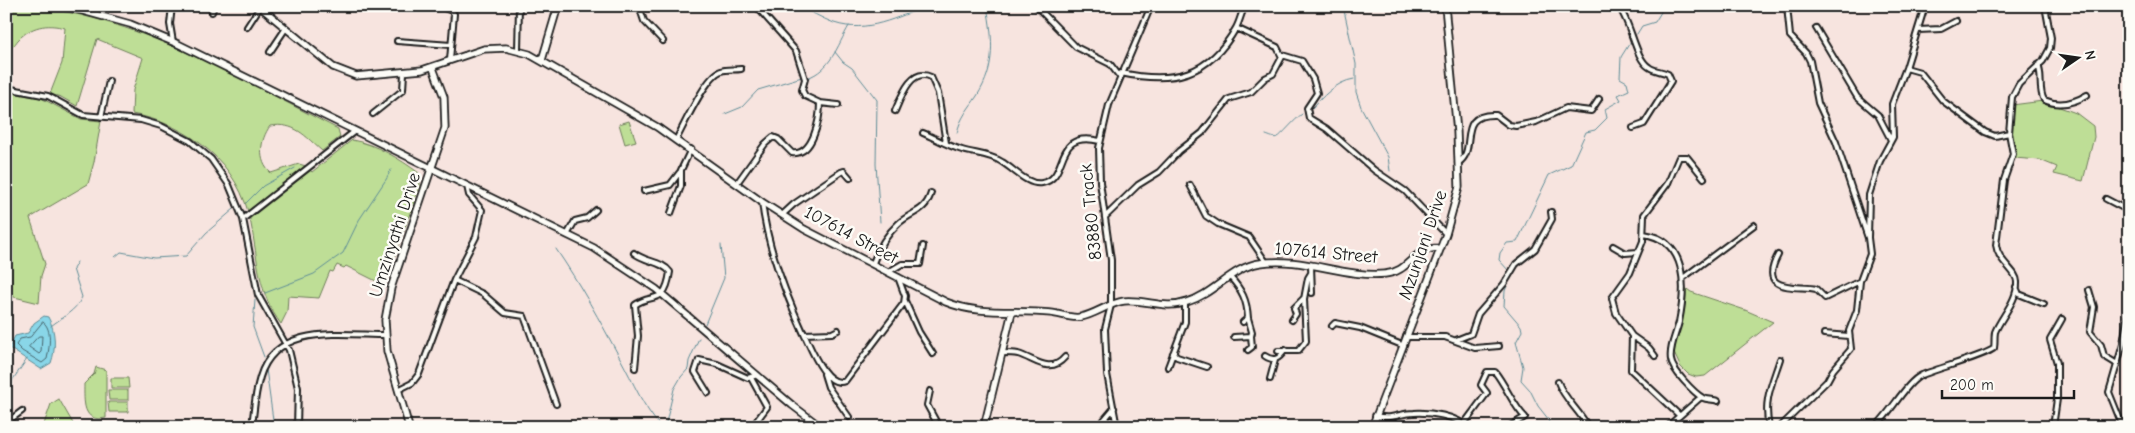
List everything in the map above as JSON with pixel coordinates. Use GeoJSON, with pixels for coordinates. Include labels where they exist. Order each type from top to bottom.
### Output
{"type":"FeatureCollection","features":[{"type":"Feature","properties":{"kind":"street"},"geometry":{"type":"LineString","coordinates":[[65,6],[109,18],[174,42],[567,235],[622,265],[662,293],[754,376],[821,427]]}},
{"type":"Feature","properties":{"kind":"street"},"geometry":{"type":"LineString","coordinates":[[172,6],[170,20],[174,42]]}},
{"type":"Feature","properties":{"kind":"street"},"geometry":{"type":"LineString","coordinates":[[212,12],[214,6]]}},
{"type":"Feature","properties":{"kind":"street"},"geometry":{"type":"LineString","coordinates":[[439,6],[450,10],[454,14],[450,60]]}},
{"type":"Feature","properties":{"kind":"street"},"geometry":{"type":"LineString","coordinates":[[518,50],[519,6]]}},
{"type":"Feature","properties":{"kind":"street"},"geometry":{"type":"LineString","coordinates":[[542,60],[558,6]]}},
{"type":"Feature","properties":{"kind":"street"},"geometry":{"type":"LineString","coordinates":[[639,6],[644,21],[663,41]]}},
{"type":"Feature","properties":{"kind":"street"},"geometry":{"type":"LineString","coordinates":[[756,6],[796,51],[805,80],[802,88],[804,94],[820,103],[838,105]]}},
{"type":"Feature","properties":{"kind":"street"},"geometry":{"type":"LineString","coordinates":[[1036,6],[1076,47],[1110,64],[1121,75],[1150,78],[1188,74],[1206,64],[1236,28],[1245,6]]}},
{"type":"Feature","properties":{"kind":"street","name":"83880 Track"},"geometry":{"type":"LineString","coordinates":[[1118,427],[1107,374],[1105,329],[1111,306],[1111,251],[1100,182],[1100,141],[1106,114],[1151,6]]}},
{"type":"Feature","properties":{"kind":"street","name":"Mzunjani Drive"},"geometry":{"type":"LineString","coordinates":[[1372,427],[1402,345],[1441,248],[1459,187],[1445,6]]}},
{"type":"Feature","properties":{"kind":"street"},"geometry":{"type":"LineString","coordinates":[[1618,6],[1628,20],[1644,62],[1650,68],[1668,74],[1671,81],[1644,124],[1633,128]]}},
{"type":"Feature","properties":{"kind":"street"},"geometry":{"type":"LineString","coordinates":[[1787,6],[1790,36],[1810,61],[1818,103],[1836,142],[1868,238]]}},
{"type":"Feature","properties":{"kind":"street"},"geometry":{"type":"LineString","coordinates":[[1780,427],[1827,381],[1832,370],[1851,349],[1850,328],[1857,310],[1860,280],[1870,254],[1868,238],[1869,195],[1880,161],[1894,132],[1892,104],[1906,68],[1925,6]]}},
{"type":"Feature","properties":{"kind":"street"},"geometry":{"type":"LineString","coordinates":[[1876,427],[1889,414],[1915,379],[1955,362],[1993,350],[1996,331],[2006,315],[2016,287],[2016,278],[2001,260],[1996,245],[2004,180],[2014,152],[2009,134],[2014,93],[2022,80],[2046,56],[2051,41],[2045,6]]}},
{"type":"Feature","properties":{"kind":"street","name":"107614 Street"},"geometry":{"type":"LineString","coordinates":[[247,27],[259,7],[333,67],[344,74],[367,76],[433,68],[484,48],[518,50],[542,60],[691,149],[762,202],[818,237],[890,271],[898,277],[956,306],[971,309],[1050,313],[1080,317],[1130,301],[1165,306],[1195,300],[1246,267],[1266,262],[1311,266],[1362,274],[1387,274],[1400,269],[1422,250],[1441,248]]}},
{"type":"Feature","properties":{"kind":"street"},"geometry":{"type":"LineString","coordinates":[[1918,30],[1942,29],[1956,21]]}},
{"type":"Feature","properties":{"kind":"street"},"geometry":{"type":"LineString","coordinates":[[270,52],[286,28]]}},
{"type":"Feature","properties":{"kind":"street"},"geometry":{"type":"LineString","coordinates":[[1236,28],[1268,41],[1277,47],[1282,55],[1302,61],[1313,79],[1317,93],[1307,108],[1309,118],[1327,129],[1374,170],[1405,191],[1446,234]]}},
{"type":"Feature","properties":{"kind":"street"},"geometry":{"type":"LineString","coordinates":[[1816,28],[1857,97],[1878,115],[1891,140]]}},
{"type":"Feature","properties":{"kind":"street"},"geometry":{"type":"LineString","coordinates":[[397,41],[451,45]]}},
{"type":"Feature","properties":{"kind":"street"},"geometry":{"type":"LineString","coordinates":[[1105,217],[1136,188],[1159,172],[1183,147],[1202,133],[1229,99],[1251,92],[1265,78],[1273,74],[1280,64],[1282,55]]}},
{"type":"Feature","properties":{"kind":"street"},"geometry":{"type":"LineString","coordinates":[[2038,65],[2042,78],[2041,94],[2044,100],[2065,104],[2078,100],[2088,94]]}},
{"type":"Feature","properties":{"kind":"street","name":"Umzinyathi Drive"},"geometry":{"type":"LineString","coordinates":[[409,427],[385,335],[391,288],[446,128],[444,97],[433,68]]}},
{"type":"Feature","properties":{"kind":"street"},"geometry":{"type":"LineString","coordinates":[[1906,68],[1924,76],[1943,101],[1985,132],[1995,136],[2009,134]]}},
{"type":"Feature","properties":{"kind":"street"},"geometry":{"type":"LineString","coordinates":[[676,140],[699,95],[708,84],[720,72],[740,69]]}},
{"type":"Feature","properties":{"kind":"street"},"geometry":{"type":"LineString","coordinates":[[373,114],[402,90],[404,73]]}},
{"type":"Feature","properties":{"kind":"street"},"geometry":{"type":"LineString","coordinates":[[895,111],[915,78],[924,74],[931,77],[938,94],[946,143]]}},
{"type":"Feature","properties":{"kind":"street"},"geometry":{"type":"LineString","coordinates":[[101,117],[109,81]]}},
{"type":"Feature","properties":{"kind":"street"},"geometry":{"type":"LineString","coordinates":[[6,88],[48,96],[84,115],[153,123],[190,141],[211,159],[224,177],[243,219],[258,295],[287,343],[297,377],[298,427]]}},
{"type":"Feature","properties":{"kind":"street"},"geometry":{"type":"LineString","coordinates":[[1458,163],[1465,156],[1470,126],[1478,119],[1496,115],[1509,124],[1516,126],[1536,122],[1562,108],[1591,111],[1599,99]]}},
{"type":"Feature","properties":{"kind":"street"},"geometry":{"type":"LineString","coordinates":[[737,183],[765,144],[773,137],[778,139],[792,153],[798,153],[804,149],[815,132],[820,103]]}},
{"type":"Feature","properties":{"kind":"street"},"geometry":{"type":"LineString","coordinates":[[243,219],[354,131]]}},
{"type":"Feature","properties":{"kind":"street"},"geometry":{"type":"LineString","coordinates":[[923,133],[961,150],[994,158],[1029,181],[1039,184],[1052,179],[1072,143],[1081,139],[1100,141]]}},
{"type":"Feature","properties":{"kind":"street"},"geometry":{"type":"LineString","coordinates":[[644,191],[672,184],[691,149]]}},
{"type":"Feature","properties":{"kind":"street"},"geometry":{"type":"LineString","coordinates":[[1655,356],[1649,348],[1632,336],[1616,313],[1612,298],[1630,273],[1644,234],[1644,215],[1668,183],[1679,157],[1688,157],[1704,178]]}},
{"type":"Feature","properties":{"kind":"street"},"geometry":{"type":"LineString","coordinates":[[671,213],[681,186],[681,170]]}},
{"type":"Feature","properties":{"kind":"street"},"geometry":{"type":"LineString","coordinates":[[782,215],[801,199],[841,172],[844,171],[850,178]]}},
{"type":"Feature","properties":{"kind":"street"},"geometry":{"type":"LineString","coordinates":[[1190,184],[1206,216],[1218,224],[1249,237],[1266,262]]}},
{"type":"Feature","properties":{"kind":"street"},"geometry":{"type":"LineString","coordinates":[[398,390],[412,384],[419,374],[454,280],[473,245],[482,212],[469,195],[467,186]]}},
{"type":"Feature","properties":{"kind":"street"},"geometry":{"type":"LineString","coordinates":[[873,263],[886,236],[908,216],[925,208],[931,193]]}},
{"type":"Feature","properties":{"kind":"street"},"geometry":{"type":"LineString","coordinates":[[2106,199],[2129,211]]}},
{"type":"Feature","properties":{"kind":"street"},"geometry":{"type":"LineString","coordinates":[[762,202],[766,233],[784,288],[832,392],[849,417]]}},
{"type":"Feature","properties":{"kind":"street"},"geometry":{"type":"LineString","coordinates":[[567,235],[576,220],[586,218],[596,210]]}},
{"type":"Feature","properties":{"kind":"street"},"geometry":{"type":"LineString","coordinates":[[1456,340],[1471,334],[1478,314],[1504,284],[1516,264],[1535,249],[1552,219],[1551,212]]}},
{"type":"Feature","properties":{"kind":"street"},"geometry":{"type":"LineString","coordinates":[[1683,278],[1754,225]]}},
{"type":"Feature","properties":{"kind":"street"},"geometry":{"type":"LineString","coordinates":[[1644,234],[1654,236],[1666,243],[1678,259],[1683,278],[1679,320],[1672,349],[1671,363],[1676,371],[1701,397],[1718,401]]}},
{"type":"Feature","properties":{"kind":"street"},"geometry":{"type":"LineString","coordinates":[[890,271],[902,264],[920,264],[923,246]]}},
{"type":"Feature","properties":{"kind":"street"},"geometry":{"type":"LineString","coordinates":[[1613,246],[1625,253],[1638,252]]}},
{"type":"Feature","properties":{"kind":"street"},"geometry":{"type":"LineString","coordinates":[[634,253],[670,271],[662,293],[654,299],[635,305],[638,336],[635,368]]}},
{"type":"Feature","properties":{"kind":"street"},"geometry":{"type":"LineString","coordinates":[[1778,256],[1772,266],[1773,273],[1779,284],[1784,287],[1816,289],[1825,298],[1860,280]]}},
{"type":"Feature","properties":{"kind":"street"},"geometry":{"type":"LineString","coordinates":[[1311,266],[1312,293]]}},
{"type":"Feature","properties":{"kind":"street"},"geometry":{"type":"LineString","coordinates":[[1278,350],[1298,351],[1306,341],[1304,298],[1308,278],[1311,273]]}},
{"type":"Feature","properties":{"kind":"street"},"geometry":{"type":"LineString","coordinates":[[898,277],[905,301],[919,332],[933,354]]}},
{"type":"Feature","properties":{"kind":"street"},"geometry":{"type":"LineString","coordinates":[[1230,278],[1242,290],[1252,332],[1252,347],[1248,350]]}},
{"type":"Feature","properties":{"kind":"street"},"geometry":{"type":"LineString","coordinates":[[454,280],[483,294],[505,313],[524,316],[556,404]]}},
{"type":"Feature","properties":{"kind":"street"},"geometry":{"type":"LineString","coordinates":[[2016,287],[2019,294],[2044,304]]}},
{"type":"Feature","properties":{"kind":"street"},"geometry":{"type":"LineString","coordinates":[[2089,290],[2094,307],[2090,331],[2101,345],[2104,356],[2117,364]]}},
{"type":"Feature","properties":{"kind":"street"},"geometry":{"type":"LineString","coordinates":[[1292,320],[1296,314],[1294,308],[1304,298]]}},
{"type":"Feature","properties":{"kind":"street"},"geometry":{"type":"LineString","coordinates":[[824,374],[836,382],[843,382],[847,379],[905,301]]}},
{"type":"Feature","properties":{"kind":"street"},"geometry":{"type":"LineString","coordinates":[[1168,367],[1185,322],[1185,303]]}},
{"type":"Feature","properties":{"kind":"street"},"geometry":{"type":"LineString","coordinates":[[2123,427],[2109,392],[2129,308]]}},
{"type":"Feature","properties":{"kind":"street"},"geometry":{"type":"LineString","coordinates":[[984,427],[1012,312]]}},
{"type":"Feature","properties":{"kind":"street"},"geometry":{"type":"LineString","coordinates":[[1243,322],[1248,318]]}},
{"type":"Feature","properties":{"kind":"street"},"geometry":{"type":"LineString","coordinates":[[2053,427],[2057,399],[2056,364],[2050,340],[2062,319]]}},
{"type":"Feature","properties":{"kind":"street"},"geometry":{"type":"LineString","coordinates":[[1332,326],[1335,323],[1360,328],[1402,345]]}},
{"type":"Feature","properties":{"kind":"street"},"geometry":{"type":"LineString","coordinates":[[804,334],[832,333],[838,330]]}},
{"type":"Feature","properties":{"kind":"street"},"geometry":{"type":"LineString","coordinates":[[1824,334],[1849,336]]}},
{"type":"Feature","properties":{"kind":"street"},"geometry":{"type":"LineString","coordinates":[[252,427],[261,373],[271,356],[287,343],[312,335],[385,335]]}},
{"type":"Feature","properties":{"kind":"street"},"geometry":{"type":"LineString","coordinates":[[1234,337],[1251,336]]}},
{"type":"Feature","properties":{"kind":"street"},"geometry":{"type":"LineString","coordinates":[[1406,337],[1434,336],[1456,340],[1475,348],[1499,346]]}},
{"type":"Feature","properties":{"kind":"street"},"geometry":{"type":"LineString","coordinates":[[1632,336],[1631,370],[1678,415]]}},
{"type":"Feature","properties":{"kind":"street"},"geometry":{"type":"LineString","coordinates":[[1270,379],[1275,360],[1285,350]]}},
{"type":"Feature","properties":{"kind":"street"},"geometry":{"type":"LineString","coordinates":[[1002,353],[1018,354],[1046,366],[1059,364],[1064,357]]}},
{"type":"Feature","properties":{"kind":"street"},"geometry":{"type":"LineString","coordinates":[[1173,353],[1180,359],[1207,367]]}},
{"type":"Feature","properties":{"kind":"street"},"geometry":{"type":"LineString","coordinates":[[1264,356],[1275,360]]}},
{"type":"Feature","properties":{"kind":"street"},"geometry":{"type":"LineString","coordinates":[[708,393],[695,372],[696,362],[700,359],[754,376]]}},
{"type":"Feature","properties":{"kind":"street"},"geometry":{"type":"LineString","coordinates":[[1769,427],[1767,393],[1773,383],[1780,359]]}},
{"type":"Feature","properties":{"kind":"street"},"geometry":{"type":"LineString","coordinates":[[1375,416],[1391,418],[1416,413],[1452,418],[1466,425],[1487,393],[1481,385],[1484,375],[1487,372],[1495,372],[1515,400],[1517,409],[1525,417],[1509,427]]}},
{"type":"Feature","properties":{"kind":"street"},"geometry":{"type":"LineString","coordinates":[[752,427],[766,407],[754,376]]}},
{"type":"Feature","properties":{"kind":"street"},"geometry":{"type":"LineString","coordinates":[[1558,382],[1564,393],[1582,415],[1588,427]]}},
{"type":"Feature","properties":{"kind":"street"},"geometry":{"type":"LineString","coordinates":[[930,391],[927,405],[939,427]]}},
{"type":"Feature","properties":{"kind":"street"},"geometry":{"type":"LineString","coordinates":[[1667,427],[1678,415],[1701,397]]}},
{"type":"Feature","properties":{"kind":"street"},"geometry":{"type":"LineString","coordinates":[[1098,427],[1114,408]]}},
{"type":"Feature","properties":{"kind":"street"},"geometry":{"type":"LineString","coordinates":[[6,422],[22,411]]}},
{"type":"Feature","properties":{"kind":"green space"},"geometry":{"type":"Polygon","coordinates":[[[6,6],[49,9],[93,18],[135,31],[178,48],[338,129],[340,137],[322,151],[305,135],[293,128],[279,125],[270,126],[262,144],[262,157],[271,173],[299,164],[306,166],[312,172],[352,140],[379,149],[396,157],[412,168],[419,173],[420,185],[388,275],[376,281],[346,266],[344,268],[337,265],[333,272],[330,271],[319,298],[288,296],[287,312],[281,324],[273,313],[263,289],[245,202],[236,183],[224,165],[192,137],[153,119],[132,114],[133,90],[143,58],[97,39],[77,106],[61,97],[50,94],[62,63],[65,28],[46,26],[34,29],[23,35],[12,47],[6,50],[6,6]]]}},
{"type":"Feature","properties":{"kind":"green space"},"geometry":{"type":"Polygon","coordinates":[[[6,92],[41,98],[81,119],[101,121],[88,184],[30,218],[45,264],[41,276],[39,303],[6,295],[6,92]]]}},
{"type":"Feature","properties":{"kind":"green space"},"geometry":{"type":"Polygon","coordinates":[[[2043,101],[2076,113],[2093,126],[2094,137],[2083,181],[2054,174],[2057,167],[2040,160],[2014,158],[2011,133],[2012,105],[2043,101]]]}},
{"type":"Feature","properties":{"kind":"green space"},"geometry":{"type":"Polygon","coordinates":[[[629,121],[636,141],[625,144],[619,124],[629,121]]]}},
{"type":"Feature","properties":{"kind":"green space"},"geometry":{"type":"Polygon","coordinates":[[[1684,287],[1691,292],[1745,310],[1773,322],[1705,376],[1696,377],[1688,374],[1680,366],[1674,353],[1684,287]]]}},
{"type":"Feature","properties":{"kind":"green space"},"geometry":{"type":"Polygon","coordinates":[[[96,367],[106,370],[106,418],[98,419],[88,414],[86,410],[84,384],[94,374],[96,367]]]}},
{"type":"Feature","properties":{"kind":"green space"},"geometry":{"type":"Polygon","coordinates":[[[111,378],[128,378],[129,388],[111,388],[111,378]]]}},
{"type":"Feature","properties":{"kind":"green space"},"geometry":{"type":"Polygon","coordinates":[[[108,390],[128,390],[128,400],[109,400],[108,390]]]}},
{"type":"Feature","properties":{"kind":"green space"},"geometry":{"type":"Polygon","coordinates":[[[59,399],[75,427],[43,427],[51,404],[59,399]]]}},
{"type":"Feature","properties":{"kind":"green space"},"geometry":{"type":"Polygon","coordinates":[[[108,402],[128,402],[128,412],[109,412],[108,402]]]}},
{"type":"Feature","properties":{"kind":"water"},"geometry":{"type":"Polygon","coordinates":[[[44,316],[48,317],[51,322],[54,334],[54,352],[51,363],[41,369],[9,348],[15,336],[28,333],[34,323],[44,316]]]}},
{"type":"Feature","properties":{"kind":"waterway"},"geometry":{"type":"LineString","coordinates":[[798,6],[834,23],[858,27],[882,23],[927,6]]}},
{"type":"Feature","properties":{"kind":"waterway"},"geometry":{"type":"LineString","coordinates":[[957,133],[963,118],[983,85],[990,63],[991,30],[987,6]]}},
{"type":"Feature","properties":{"kind":"waterway"},"geometry":{"type":"LineString","coordinates":[[1343,6],[1356,64],[1356,92],[1361,107],[1388,157],[1390,171]]}},
{"type":"Feature","properties":{"kind":"waterway"},"geometry":{"type":"LineString","coordinates":[[1637,34],[1642,26],[1655,22],[1661,12],[1660,6]]}},
{"type":"Feature","properties":{"kind":"waterway"},"geometry":{"type":"LineString","coordinates":[[807,78],[828,63],[849,26]]}},
{"type":"Feature","properties":{"kind":"waterway"},"geometry":{"type":"LineString","coordinates":[[1509,271],[1499,260],[1500,253],[1507,243],[1517,242],[1549,175],[1571,165],[1586,132],[1595,130],[1607,118],[1605,109],[1621,100],[1618,95],[1629,90],[1627,82],[1620,78],[1621,57],[1631,41]]}},
{"type":"Feature","properties":{"kind":"waterway"},"geometry":{"type":"LineString","coordinates":[[835,52],[843,62],[852,68],[877,100],[876,164],[880,222]]}},
{"type":"Feature","properties":{"kind":"waterway"},"geometry":{"type":"LineString","coordinates":[[725,114],[742,107],[758,90],[802,77]]}},
{"type":"Feature","properties":{"kind":"waterway"},"geometry":{"type":"LineString","coordinates":[[1310,110],[1335,87],[1354,79]]}},
{"type":"Feature","properties":{"kind":"waterway"},"geometry":{"type":"LineString","coordinates":[[1266,135],[1274,138],[1278,137],[1302,114]]}},
{"type":"Feature","properties":{"kind":"waterway"},"geometry":{"type":"LineString","coordinates":[[246,203],[263,186],[295,168]]}},
{"type":"Feature","properties":{"kind":"waterway"},"geometry":{"type":"LineString","coordinates":[[387,177],[391,170]]}},
{"type":"Feature","properties":{"kind":"waterway"},"geometry":{"type":"LineString","coordinates":[[333,260],[343,253],[359,220],[387,178]]}},
{"type":"Feature","properties":{"kind":"waterway"},"geometry":{"type":"LineString","coordinates":[[115,257],[121,252],[154,258],[186,256],[206,233],[234,209]]}},
{"type":"Feature","properties":{"kind":"waterway"},"geometry":{"type":"LineString","coordinates":[[705,324],[724,278],[721,245]]}},
{"type":"Feature","properties":{"kind":"waterway"},"geometry":{"type":"LineString","coordinates":[[556,249],[590,303],[643,403],[661,427]]}},
{"type":"Feature","properties":{"kind":"waterway"},"geometry":{"type":"LineString","coordinates":[[265,293],[314,274],[332,261]]}},
{"type":"Feature","properties":{"kind":"waterway"},"geometry":{"type":"LineString","coordinates":[[51,326],[72,310],[82,297],[73,269],[77,262]]}},
{"type":"Feature","properties":{"kind":"waterway"},"geometry":{"type":"LineString","coordinates":[[1510,278],[1505,291],[1504,306],[1521,326],[1522,331],[1516,342],[1523,367],[1521,380],[1530,390],[1538,406],[1549,420],[1547,427]]}},
{"type":"Feature","properties":{"kind":"waterway"},"geometry":{"type":"LineString","coordinates":[[255,300],[253,327],[264,357]]}},
{"type":"Feature","properties":{"kind":"waterway"},"geometry":{"type":"LineString","coordinates":[[665,427],[674,389],[688,369],[689,361],[699,338]]}},
{"type":"Feature","properties":{"kind":"waterway"},"geometry":{"type":"LineString","coordinates":[[6,395],[7,388],[27,359]]}},
{"type":"Feature","properties":{"kind":"waterway"},"geometry":{"type":"LineString","coordinates":[[266,369],[274,427]]}}]}
